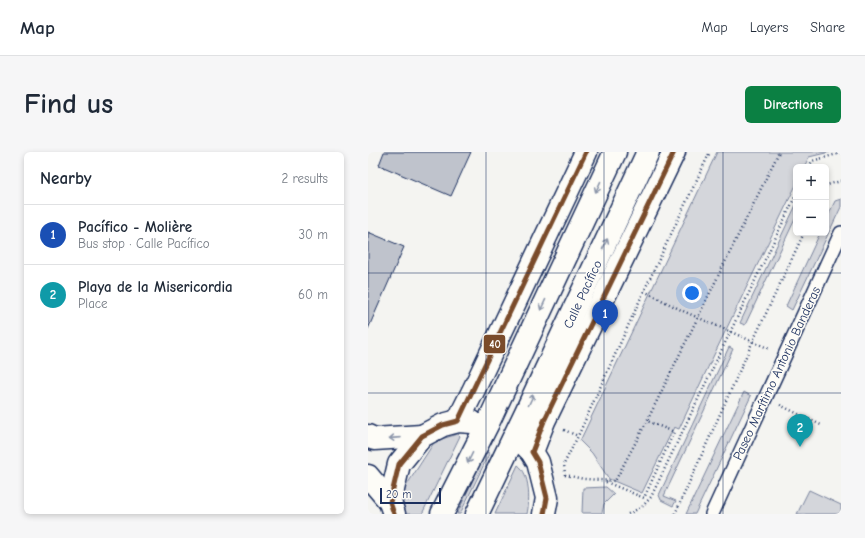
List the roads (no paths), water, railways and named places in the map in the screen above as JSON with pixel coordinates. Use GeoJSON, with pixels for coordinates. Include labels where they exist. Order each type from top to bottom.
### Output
{"type":"FeatureCollection","features":[{"type":"Feature","properties":{"kind":"main road"},"geometry":{"type":"LineString","coordinates":[[458,421],[586,152]]}},
{"type":"Feature","properties":{"kind":"main road"},"geometry":{"type":"LineString","coordinates":[[442,514],[488,423],[615,152]]}},
{"type":"Feature","properties":{"kind":"main road","name":"Calle Pacífico"},"geometry":{"type":"LineString","coordinates":[[476,514],[515,435],[648,152]]}},
{"type":"Feature","properties":{"kind":"main road","name":"Calle Pacífico"},"geometry":{"type":"LineString","coordinates":[[532,452],[544,421],[674,152]]}},
{"type":"Feature","properties":{"kind":"main road"},"geometry":{"type":"LineString","coordinates":[[392,508],[399,464],[422,436],[444,424],[458,421],[488,423],[515,435],[532,452],[538,462],[547,498],[544,514]]}},
{"type":"Feature","properties":{"kind":"main road"},"geometry":{"type":"LineString","coordinates":[[368,436],[374,439],[422,436]]}},
{"type":"Feature","properties":{"kind":"main road"},"geometry":{"type":"LineString","coordinates":[[368,476],[392,508]]}},
{"type":"Feature","properties":{"kind":"street","name":"Paseo Marítimo Antonio Banderas"},"geometry":{"type":"LineString","coordinates":[[712,514],[841,233]]}},
{"type":"Feature","properties":{"kind":"place","name":"Pacífico - Molière"},"geometry":{"type":"Point","coordinates":[605,333]}},
{"type":"Feature","properties":{"kind":"place","name":"Playa de la Misericordia"},"geometry":{"type":"Point","coordinates":[800,447]}}]}
